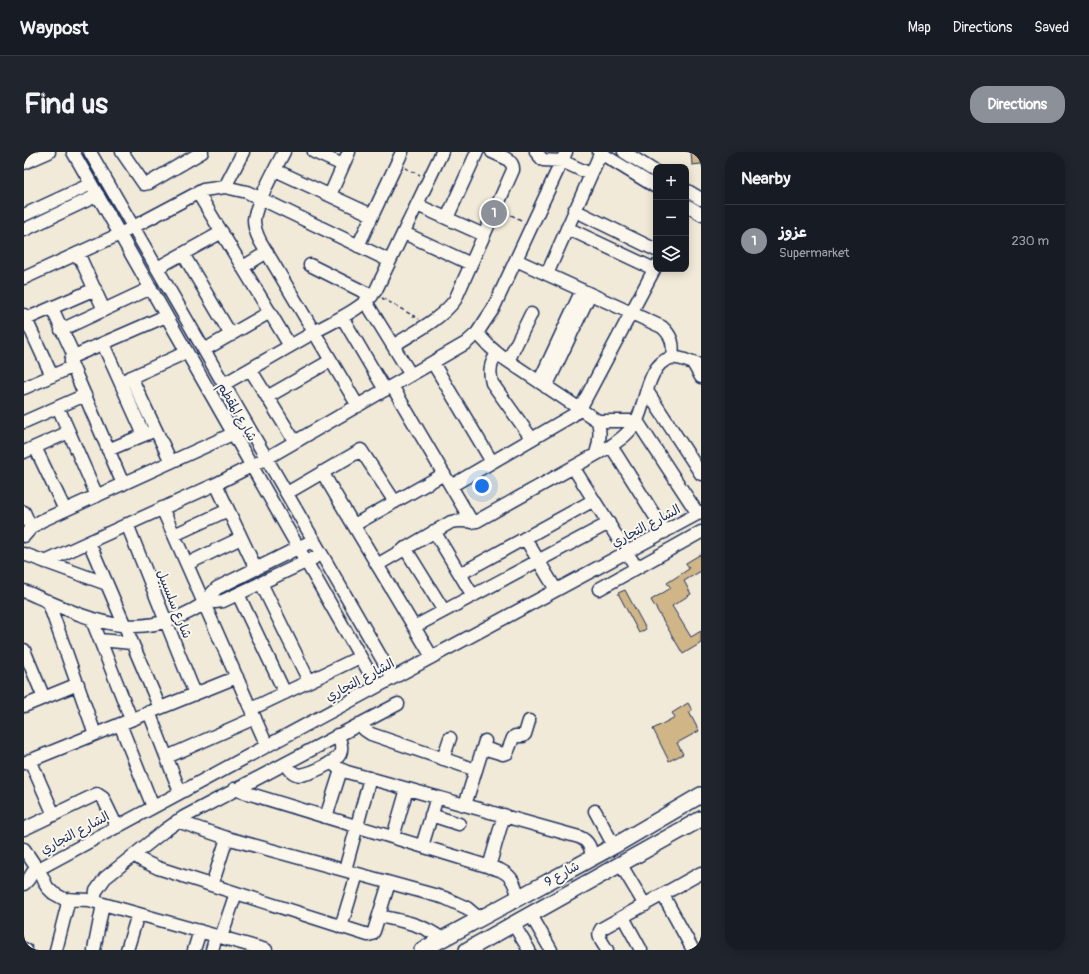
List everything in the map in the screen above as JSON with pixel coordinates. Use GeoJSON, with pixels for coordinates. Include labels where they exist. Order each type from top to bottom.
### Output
{"type":"FeatureCollection","features":[{"type":"Feature","properties":{"kind":"main road","name":"شارع 9"},"geometry":{"type":"LineString","coordinates":[[422,950],[614,846],[701,795]]}},
{"type":"Feature","properties":{"kind":"main road","name":"شارع 9"},"geometry":{"type":"LineString","coordinates":[[467,950],[701,819]]}},
{"type":"Feature","properties":{"kind":"street"},"geometry":{"type":"LineString","coordinates":[[24,163],[48,152]]}},
{"type":"Feature","properties":{"kind":"street","name":"شارع المقطم"},"geometry":{"type":"LineString","coordinates":[[73,152],[377,686]]}},
{"type":"Feature","properties":{"kind":"street","name":"شارع المقطم"},"geometry":{"type":"LineString","coordinates":[[90,152],[393,678]]}},
{"type":"Feature","properties":{"kind":"street"},"geometry":{"type":"LineString","coordinates":[[122,152],[144,184],[149,183],[202,152]]}},
{"type":"Feature","properties":{"kind":"street"},"geometry":{"type":"LineString","coordinates":[[225,187],[243,152]]}},
{"type":"Feature","properties":{"kind":"street"},"geometry":{"type":"LineString","coordinates":[[284,152],[255,213],[255,228],[257,235],[358,406]]}},
{"type":"Feature","properties":{"kind":"street"},"geometry":{"type":"LineString","coordinates":[[314,152],[343,165]]}},
{"type":"Feature","properties":{"kind":"street"},"geometry":{"type":"LineString","coordinates":[[330,195],[349,152]]}},
{"type":"Feature","properties":{"kind":"street"},"geometry":{"type":"LineString","coordinates":[[358,246],[402,152]]}},
{"type":"Feature","properties":{"kind":"street"},"geometry":{"type":"LineString","coordinates":[[224,384],[342,317],[371,297],[404,233],[442,152]]}},
{"type":"Feature","properties":{"kind":"street"},"geometry":{"type":"LineString","coordinates":[[447,218],[477,152]]}},
{"type":"Feature","properties":{"kind":"street"},"geometry":{"type":"LineString","coordinates":[[393,346],[447,310],[454,300],[513,167],[509,160],[492,152]]}},
{"type":"Feature","properties":{"kind":"street"},"geometry":{"type":"LineString","coordinates":[[536,152],[543,160],[564,156],[590,174]]}},
{"type":"Feature","properties":{"kind":"street"},"geometry":{"type":"LineString","coordinates":[[547,274],[600,152],[653,185]]}},
{"type":"Feature","properties":{"kind":"street"},"geometry":{"type":"LineString","coordinates":[[628,153],[653,170]]}},
{"type":"Feature","properties":{"kind":"street"},"geometry":{"type":"LineString","coordinates":[[45,562],[252,466],[466,343],[477,333],[493,310],[564,156]]}},
{"type":"Feature","properties":{"kind":"street"},"geometry":{"type":"LineString","coordinates":[[275,170],[372,215]]}},
{"type":"Feature","properties":{"kind":"street"},"geometry":{"type":"LineString","coordinates":[[24,215],[91,184]]}},
{"type":"Feature","properties":{"kind":"street"},"geometry":{"type":"LineString","coordinates":[[24,278],[120,234],[198,193],[210,188],[225,187],[240,190],[261,199],[390,261]]}},
{"type":"Feature","properties":{"kind":"street"},"geometry":{"type":"LineString","coordinates":[[689,192],[701,199]]}},
{"type":"Feature","properties":{"kind":"street"},"geometry":{"type":"LineString","coordinates":[[198,193],[290,346]]}},
{"type":"Feature","properties":{"kind":"street"},"geometry":{"type":"LineString","coordinates":[[24,230],[98,195]]}},
{"type":"Feature","properties":{"kind":"street"},"geometry":{"type":"LineString","coordinates":[[417,205],[484,235]]}},
{"type":"Feature","properties":{"kind":"street"},"geometry":{"type":"LineString","coordinates":[[689,207],[701,214]]}},
{"type":"Feature","properties":{"kind":"street"},"geometry":{"type":"LineString","coordinates":[[574,210],[653,249]]}},
{"type":"Feature","properties":{"kind":"street"},"geometry":{"type":"LineString","coordinates":[[567,228],[653,266]]}},
{"type":"Feature","properties":{"kind":"street"},"geometry":{"type":"LineString","coordinates":[[157,268],[222,232]]}},
{"type":"Feature","properties":{"kind":"street"},"geometry":{"type":"LineString","coordinates":[[404,233],[471,264]]}},
{"type":"Feature","properties":{"kind":"street"},"geometry":{"type":"LineString","coordinates":[[243,267],[266,252]]}},
{"type":"Feature","properties":{"kind":"street"},"geometry":{"type":"LineString","coordinates":[[78,253],[104,310]]}},
{"type":"Feature","properties":{"kind":"street"},"geometry":{"type":"LineString","coordinates":[[183,254],[231,335]]}},
{"type":"Feature","properties":{"kind":"street"},"geometry":{"type":"LineString","coordinates":[[516,260],[662,327],[672,340],[674,349],[672,357]]}},
{"type":"Feature","properties":{"kind":"street"},"geometry":{"type":"LineString","coordinates":[[310,265],[371,297],[393,346],[411,375]]}},
{"type":"Feature","properties":{"kind":"street"},"geometry":{"type":"LineString","coordinates":[[451,486],[580,410],[653,271]]}},
{"type":"Feature","properties":{"kind":"street"},"geometry":{"type":"LineString","coordinates":[[62,330],[151,288]]}},
{"type":"Feature","properties":{"kind":"street"},"geometry":{"type":"LineString","coordinates":[[52,376],[25,317],[52,308],[95,289]]}},
{"type":"Feature","properties":{"kind":"street"},"geometry":{"type":"LineString","coordinates":[[542,384],[586,292]]}},
{"type":"Feature","properties":{"kind":"street"},"geometry":{"type":"LineString","coordinates":[[52,308],[62,330],[85,395],[123,484]]}},
{"type":"Feature","properties":{"kind":"street"},"geometry":{"type":"LineString","coordinates":[[204,350],[270,312]]}},
{"type":"Feature","properties":{"kind":"street"},"geometry":{"type":"LineString","coordinates":[[508,361],[530,314]]}},
{"type":"Feature","properties":{"kind":"street"},"geometry":{"type":"LineString","coordinates":[[24,387],[52,376],[73,361],[103,344],[166,316]]}},
{"type":"Feature","properties":{"kind":"street"},"geometry":{"type":"LineString","coordinates":[[342,317],[444,474],[472,522]]}},
{"type":"Feature","properties":{"kind":"street"},"geometry":{"type":"LineString","coordinates":[[477,333],[497,353],[598,421],[637,421]]}},
{"type":"Feature","properties":{"kind":"street"},"geometry":{"type":"LineString","coordinates":[[103,344],[144,435]]}},
{"type":"Feature","properties":{"kind":"street"},"geometry":{"type":"LineString","coordinates":[[120,382],[187,352]]}},
{"type":"Feature","properties":{"kind":"street"},"geometry":{"type":"LineString","coordinates":[[497,353],[492,360],[490,368],[492,384],[532,438]]}},
{"type":"Feature","properties":{"kind":"street"},"geometry":{"type":"LineString","coordinates":[[377,565],[451,522],[458,520],[472,522],[477,521],[611,446],[630,430],[637,421],[653,374],[657,366],[664,361],[672,357],[697,364],[701,377]]}},
{"type":"Feature","properties":{"kind":"street"},"geometry":{"type":"LineString","coordinates":[[267,397],[330,360]]}},
{"type":"Feature","properties":{"kind":"street"},"geometry":{"type":"LineString","coordinates":[[433,363],[492,462]]}},
{"type":"Feature","properties":{"kind":"street"},"geometry":{"type":"LineString","coordinates":[[250,369],[295,442]]}},
{"type":"Feature","properties":{"kind":"street"},"geometry":{"type":"LineString","coordinates":[[131,377],[171,462]]}},
{"type":"Feature","properties":{"kind":"street"},"geometry":{"type":"LineString","coordinates":[[647,391],[701,473]]}},
{"type":"Feature","properties":{"kind":"street"},"geometry":{"type":"LineString","coordinates":[[24,422],[85,395]]}},
{"type":"Feature","properties":{"kind":"street"},"geometry":{"type":"LineString","coordinates":[[58,407],[97,496]]}},
{"type":"Feature","properties":{"kind":"street"},"geometry":{"type":"LineString","coordinates":[[596,454],[600,444],[598,421]]}},
{"type":"Feature","properties":{"kind":"street"},"geometry":{"type":"LineString","coordinates":[[637,421],[700,513]]}},
{"type":"Feature","properties":{"kind":"street"},"geometry":{"type":"LineString","coordinates":[[24,512],[27,532],[41,521],[248,427]]}},
{"type":"Feature","properties":{"kind":"street"},"geometry":{"type":"LineString","coordinates":[[108,450],[156,430]]}},
{"type":"Feature","properties":{"kind":"street"},"geometry":{"type":"LineString","coordinates":[[65,510],[29,449],[69,432]]}},
{"type":"Feature","properties":{"kind":"street"},"geometry":{"type":"LineString","coordinates":[[611,446],[665,532]]}},
{"type":"Feature","properties":{"kind":"street"},"geometry":{"type":"LineString","coordinates":[[287,493],[361,450],[394,502]]}},
{"type":"Feature","properties":{"kind":"street"},"geometry":{"type":"LineString","coordinates":[[573,467],[636,567]]}},
{"type":"Feature","properties":{"kind":"street"},"geometry":{"type":"LineString","coordinates":[[322,472],[432,657]]}},
{"type":"Feature","properties":{"kind":"street"},"geometry":{"type":"LineString","coordinates":[[354,525],[444,474]]}},
{"type":"Feature","properties":{"kind":"street"},"geometry":{"type":"LineString","coordinates":[[216,484],[256,569]]}},
{"type":"Feature","properties":{"kind":"street"},"geometry":{"type":"LineString","coordinates":[[460,574],[594,500]]}},
{"type":"Feature","properties":{"kind":"street"},"geometry":{"type":"LineString","coordinates":[[162,508],[187,564],[206,601],[267,746]]}},
{"type":"Feature","properties":{"kind":"street"},"geometry":{"type":"LineString","coordinates":[[174,535],[228,510]]}},
{"type":"Feature","properties":{"kind":"street","name":"الشارع التجاري"},"geometry":{"type":"LineString","coordinates":[[24,884],[31,876],[31,871],[117,827],[700,513]]}},
{"type":"Feature","properties":{"kind":"street"},"geometry":{"type":"LineString","coordinates":[[414,627],[609,523]]}},
{"type":"Feature","properties":{"kind":"street","name":"شارع سلسبيل"},"geometry":{"type":"LineString","coordinates":[[127,524],[195,694]]}},
{"type":"Feature","properties":{"kind":"street"},"geometry":{"type":"LineString","coordinates":[[434,531],[473,596]]}},
{"type":"Feature","properties":{"kind":"street"},"geometry":{"type":"LineString","coordinates":[[599,589],[701,532]]}},
{"type":"Feature","properties":{"kind":"street"},"geometry":{"type":"LineString","coordinates":[[187,564],[241,538]]}},
{"type":"Feature","properties":{"kind":"street"},"geometry":{"type":"LineString","coordinates":[[525,538],[556,590]]}},
{"type":"Feature","properties":{"kind":"street"},"geometry":{"type":"LineString","coordinates":[[24,591],[92,620],[124,626],[145,625],[166,621],[190,612],[206,601],[217,588],[314,540]]}},
{"type":"Feature","properties":{"kind":"street"},"geometry":{"type":"LineString","coordinates":[[89,542],[132,643],[154,710],[167,757],[180,792]]}},
{"type":"Feature","properties":{"kind":"street"},"geometry":{"type":"LineString","coordinates":[[405,548],[444,611]]}},
{"type":"Feature","properties":{"kind":"street"},"geometry":{"type":"LineString","coordinates":[[24,554],[107,584]]}},
{"type":"Feature","properties":{"kind":"street"},"geometry":{"type":"LineString","coordinates":[[206,601],[221,602],[322,554]]}},
{"type":"Feature","properties":{"kind":"street"},"geometry":{"type":"LineString","coordinates":[[261,583],[310,681]]}},
{"type":"Feature","properties":{"kind":"street"},"geometry":{"type":"LineString","coordinates":[[238,594],[285,693]]}},
{"type":"Feature","properties":{"kind":"street"},"geometry":{"type":"LineString","coordinates":[[48,601],[95,734]]}},
{"type":"Feature","properties":{"kind":"street"},"geometry":{"type":"LineString","coordinates":[[92,620],[100,640],[153,807]]}},
{"type":"Feature","properties":{"kind":"street"},"geometry":{"type":"LineString","coordinates":[[100,640],[132,643]]}},
{"type":"Feature","properties":{"kind":"street"},"geometry":{"type":"LineString","coordinates":[[24,650],[44,698]]}},
{"type":"Feature","properties":{"kind":"street"},"geometry":{"type":"LineString","coordinates":[[167,757],[253,714],[285,693],[360,657]]}},
{"type":"Feature","properties":{"kind":"street"},"geometry":{"type":"LineString","coordinates":[[54,815],[27,761],[237,677]]}},
{"type":"Feature","properties":{"kind":"street"},"geometry":{"type":"LineString","coordinates":[[24,706],[78,684]]}},
{"type":"Feature","properties":{"kind":"street"},"geometry":{"type":"LineString","coordinates":[[94,950],[98,902],[96,891],[105,878],[177,821],[234,789],[398,704]]}},
{"type":"Feature","properties":{"kind":"street"},"geometry":{"type":"LineString","coordinates":[[464,804],[484,745],[503,754],[507,753],[510,749],[513,738],[515,736],[521,737],[524,734],[529,721]]}},
{"type":"Feature","properties":{"kind":"street"},"geometry":{"type":"LineString","coordinates":[[359,724],[368,732],[476,770]]}},
{"type":"Feature","properties":{"kind":"street"},"geometry":{"type":"LineString","coordinates":[[326,817],[340,752],[341,744],[337,735]]}},
{"type":"Feature","properties":{"kind":"street"},"geometry":{"type":"LineString","coordinates":[[443,759],[450,738]]}},
{"type":"Feature","properties":{"kind":"street"},"geometry":{"type":"LineString","coordinates":[[286,762],[292,772],[300,775],[336,766],[407,789],[584,839],[590,846],[592,858]]}},
{"type":"Feature","properties":{"kind":"street"},"geometry":{"type":"LineString","coordinates":[[345,870],[370,778]]}},
{"type":"Feature","properties":{"kind":"street"},"geometry":{"type":"LineString","coordinates":[[234,789],[500,870],[514,881],[519,898]]}},
{"type":"Feature","properties":{"kind":"street"},"geometry":{"type":"LineString","coordinates":[[393,837],[407,789]]}},
{"type":"Feature","properties":{"kind":"street"},"geometry":{"type":"LineString","coordinates":[[24,829],[95,795],[100,795],[103,798],[117,827]]}},
{"type":"Feature","properties":{"kind":"street"},"geometry":{"type":"LineString","coordinates":[[422,846],[437,797]]}},
{"type":"Feature","properties":{"kind":"street"},"geometry":{"type":"LineString","coordinates":[[595,810],[614,846]]}},
{"type":"Feature","properties":{"kind":"street"},"geometry":{"type":"LineString","coordinates":[[431,815],[459,824]]}},
{"type":"Feature","properties":{"kind":"street"},"geometry":{"type":"LineString","coordinates":[[489,867],[504,816]]}},
{"type":"Feature","properties":{"kind":"street"},"geometry":{"type":"LineString","coordinates":[[177,821],[227,838],[453,901],[467,908],[480,919]]}},
{"type":"Feature","properties":{"kind":"street"},"geometry":{"type":"LineString","coordinates":[[212,885],[227,838]]}},
{"type":"Feature","properties":{"kind":"street"},"geometry":{"type":"LineString","coordinates":[[24,849],[31,871],[60,898],[69,900],[81,899],[98,902],[218,936],[251,948],[266,950]]}},
{"type":"Feature","properties":{"kind":"street"},"geometry":{"type":"LineString","coordinates":[[134,855],[153,866],[370,935],[374,931],[389,883]]}},
{"type":"Feature","properties":{"kind":"street"},"geometry":{"type":"LineString","coordinates":[[621,865],[644,905]]}},
{"type":"Feature","properties":{"kind":"street"},"geometry":{"type":"LineString","coordinates":[[607,950],[599,936],[600,930],[701,873]]}},
{"type":"Feature","properties":{"kind":"street"},"geometry":{"type":"LineString","coordinates":[[341,927],[357,874]]}},
{"type":"Feature","properties":{"kind":"street"},"geometry":{"type":"LineString","coordinates":[[212,950],[236,893]]}},
{"type":"Feature","properties":{"kind":"street"},"geometry":{"type":"LineString","coordinates":[[663,895],[693,950],[701,945]]}},
{"type":"Feature","properties":{"kind":"street"},"geometry":{"type":"LineString","coordinates":[[56,950],[69,900]]}},
{"type":"Feature","properties":{"kind":"street"},"geometry":{"type":"LineString","coordinates":[[127,950],[138,914]]}},
{"type":"Feature","properties":{"kind":"street"},"geometry":{"type":"LineString","coordinates":[[531,915],[551,950]]}},
{"type":"Feature","properties":{"kind":"street"},"geometry":{"type":"LineString","coordinates":[[379,916],[419,925],[435,933],[442,939]]}},
{"type":"Feature","properties":{"kind":"street"},"geometry":{"type":"LineString","coordinates":[[623,917],[642,950]]}},
{"type":"Feature","properties":{"kind":"street"},"geometry":{"type":"LineString","coordinates":[[514,925],[529,950]]}},
{"type":"Feature","properties":{"kind":"street"},"geometry":{"type":"LineString","coordinates":[[194,950],[200,931]]}},
{"type":"Feature","properties":{"kind":"path"},"geometry":{"type":"LineString","coordinates":[[396,164],[429,179]]}},
{"type":"Feature","properties":{"kind":"path"},"geometry":{"type":"LineString","coordinates":[[496,208],[532,225]]}},
{"type":"Feature","properties":{"kind":"path"},"geometry":{"type":"LineString","coordinates":[[371,297],[427,324]]}},
{"type":"Feature","properties":{"kind":"building"},"geometry":{"type":"Polygon","coordinates":[[[691,152],[701,152],[701,164],[692,165],[691,152]]]}},
{"type":"Feature","properties":{"kind":"building"},"geometry":{"type":"Polygon","coordinates":[[[701,554],[701,571],[684,581],[691,594],[672,606],[691,637],[701,631],[701,643],[683,654],[651,600],[671,588],[667,583],[689,569],[686,563],[701,554]]]}},
{"type":"Feature","properties":{"kind":"building"},"geometry":{"type":"Polygon","coordinates":[[[625,590],[646,629],[639,633],[618,593],[625,590]]]}},
{"type":"Feature","properties":{"kind":"building"},"geometry":{"type":"Polygon","coordinates":[[[688,703],[692,710],[689,712],[699,731],[677,743],[683,754],[669,761],[653,729],[675,717],[672,713],[688,703]]]}},
{"type":"Feature","properties":{"kind":"place","name":"عزوز"},"geometry":{"type":"Point","coordinates":[494,213]}}]}
